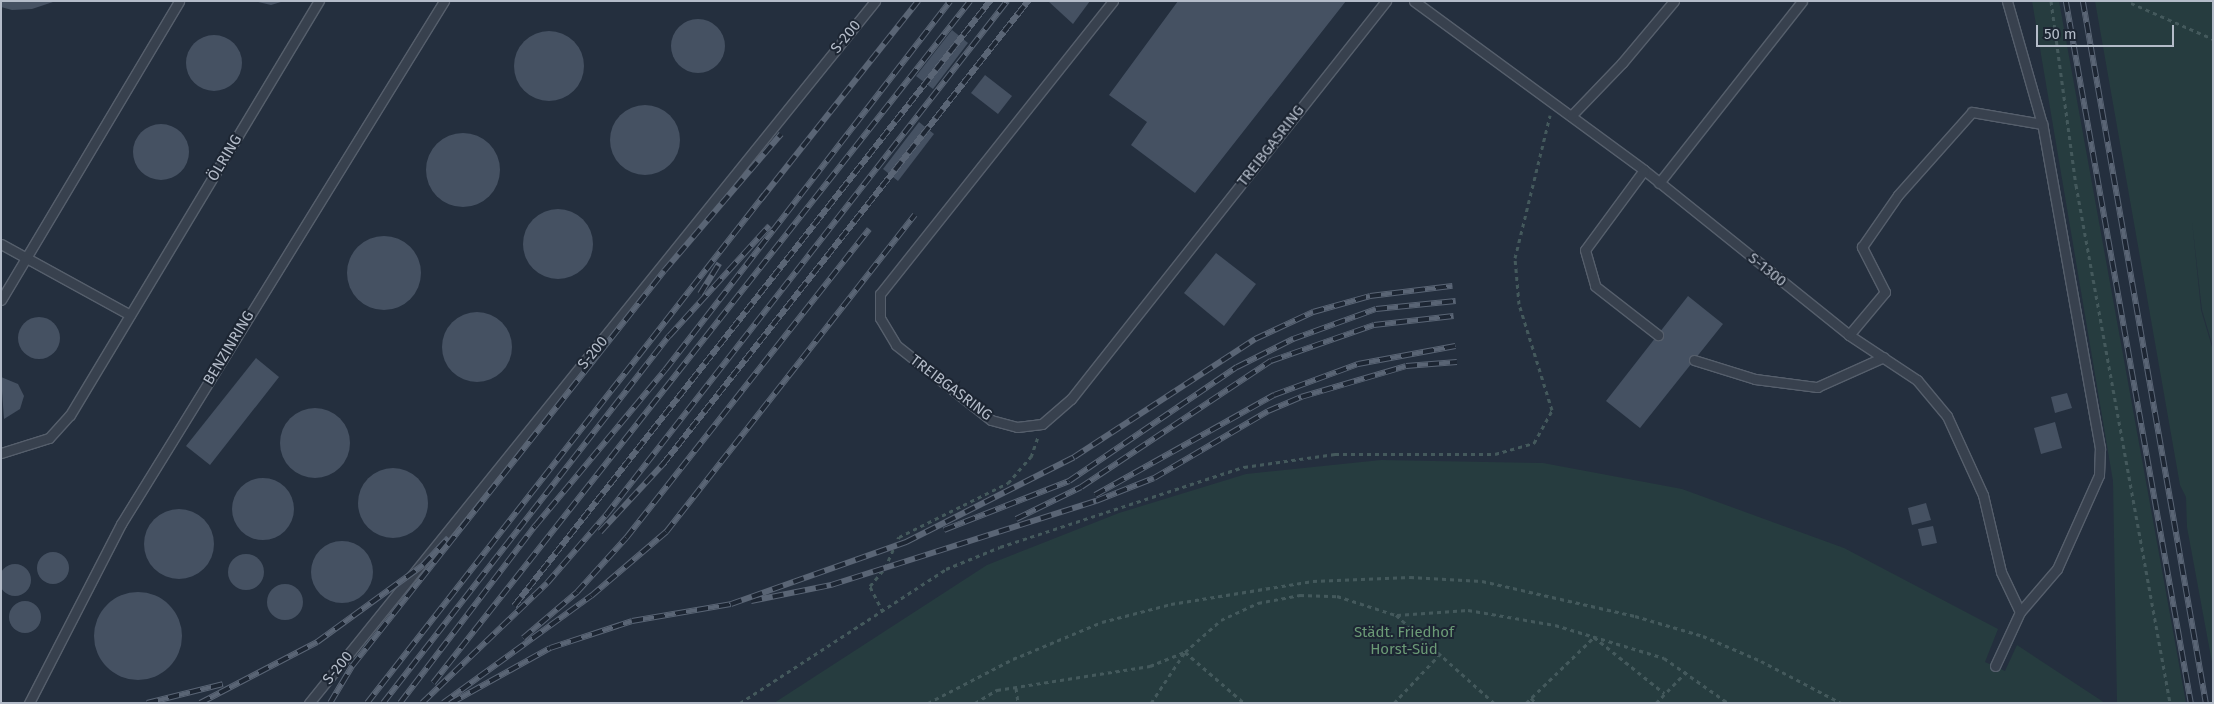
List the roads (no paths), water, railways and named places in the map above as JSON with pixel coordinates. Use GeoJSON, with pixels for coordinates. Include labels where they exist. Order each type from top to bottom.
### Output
{"type":"FeatureCollection","features":[{"type":"Feature","properties":{"kind":"lane"},"geometry":{"type":"LineString","coordinates":[[1,300],[178,1]]}},
{"type":"Feature","properties":{"kind":"lane","name":"ÖLRING"},"geometry":{"type":"LineString","coordinates":[[1,453],[49,438],[70,416],[319,1]]}},
{"type":"Feature","properties":{"kind":"lane","name":"BENZINRING"},"geometry":{"type":"LineString","coordinates":[[29,703],[121,524],[444,1]]}},
{"type":"Feature","properties":{"kind":"lane","name":"S-200"},"geometry":{"type":"LineString","coordinates":[[309,703],[875,1]]}},
{"type":"Feature","properties":{"kind":"lane","name":"TREIBGASRING"},"geometry":{"type":"LineString","coordinates":[[1112,1],[880,294],[880,318],[896,345],[991,420],[1017,427],[1042,424],[1070,398],[1386,1]]}},
{"type":"Feature","properties":{"kind":"lane","name":"S-1300"},"geometry":{"type":"LineString","coordinates":[[1414,1],[1552,105],[1571,116],[1644,170],[1659,184],[1849,335],[1917,380],[1947,416],[1983,495],[2002,572],[2020,612]]}},
{"type":"Feature","properties":{"kind":"lane"},"geometry":{"type":"LineString","coordinates":[[1571,116],[1622,63],[1674,1]]}},
{"type":"Feature","properties":{"kind":"lane"},"geometry":{"type":"LineString","coordinates":[[1659,184],[1802,1]]}},
{"type":"Feature","properties":{"kind":"lane"},"geometry":{"type":"LineString","coordinates":[[1994,666],[2020,612],[2057,569],[2099,475],[2094,410],[2042,124],[2007,1]]}},
{"type":"Feature","properties":{"kind":"lane"},"geometry":{"type":"LineString","coordinates":[[1849,335],[1885,292],[1862,247],[1898,195],[1972,112],[2042,124]]}},
{"type":"Feature","properties":{"kind":"lane"},"geometry":{"type":"LineString","coordinates":[[1644,170],[1585,250],[1595,286],[1658,335]]}},
{"type":"Feature","properties":{"kind":"lane"},"geometry":{"type":"LineString","coordinates":[[1,244],[130,315]]}},
{"type":"Feature","properties":{"kind":"lane"},"geometry":{"type":"LineString","coordinates":[[1694,360],[1755,379],[1817,387],[1884,357]]}},
{"type":"Feature","properties":{"kind":"railway"},"geometry":{"type":"LineString","coordinates":[[761,199],[918,1]]}},
{"type":"Feature","properties":{"kind":"railway"},"geometry":{"type":"LineString","coordinates":[[400,703],[535,526],[665,370],[950,1]]}},
{"type":"Feature","properties":{"kind":"railway"},"geometry":{"type":"LineString","coordinates":[[433,683],[970,1]]}},
{"type":"Feature","properties":{"kind":"railway"},"geometry":{"type":"LineString","coordinates":[[514,606],[990,1]]}},
{"type":"Feature","properties":{"kind":"railway"},"geometry":{"type":"LineString","coordinates":[[422,703],[547,583],[606,515],[1007,1]]}},
{"type":"Feature","properties":{"kind":"railway"},"geometry":{"type":"LineString","coordinates":[[600,532],[663,464],[1028,1]]}},
{"type":"Feature","properties":{"kind":"railway"},"geometry":{"type":"LineString","coordinates":[[2066,1],[2191,703]]}},
{"type":"Feature","properties":{"kind":"railway"},"geometry":{"type":"LineString","coordinates":[[2083,1],[2206,703]]}},
{"type":"Feature","properties":{"kind":"railway"},"geometry":{"type":"LineString","coordinates":[[330,703],[352,666],[664,271],[781,134]]}},
{"type":"Feature","properties":{"kind":"railway"},"geometry":{"type":"LineString","coordinates":[[367,703],[764,195]]}},
{"type":"Feature","properties":{"kind":"railway"},"geometry":{"type":"LineString","coordinates":[[443,703],[591,596],[666,532],[915,215]]}},
{"type":"Feature","properties":{"kind":"railway"},"geometry":{"type":"LineString","coordinates":[[383,703],[669,336],[769,226]]}},
{"type":"Feature","properties":{"kind":"railway"},"geometry":{"type":"LineString","coordinates":[[523,638],[577,592],[626,538],[869,229]]}},
{"type":"Feature","properties":{"kind":"railway"},"geometry":{"type":"LineString","coordinates":[[700,294],[719,264]]}},
{"type":"Feature","properties":{"kind":"railway"},"geometry":{"type":"LineString","coordinates":[[451,703],[550,648],[632,621],[731,604],[906,542],[1074,457],[1255,339],[1313,312],[1370,296],[1452,286]]}},
{"type":"Feature","properties":{"kind":"railway"},"geometry":{"type":"LineString","coordinates":[[944,530],[1069,481],[1237,367],[1293,339],[1376,309],[1456,301]]}},
{"type":"Feature","properties":{"kind":"railway"},"geometry":{"type":"LineString","coordinates":[[1016,519],[1081,487],[1271,361],[1374,325],[1453,316]]}},
{"type":"Feature","properties":{"kind":"railway"},"geometry":{"type":"LineString","coordinates":[[1095,495],[1274,395],[1358,364],[1455,346]]}},
{"type":"Feature","properties":{"kind":"railway"},"geometry":{"type":"LineString","coordinates":[[751,601],[831,585],[1096,501],[1154,478],[1268,411],[1301,397],[1406,366],[1457,362]]}},
{"type":"Feature","properties":{"kind":"railway"},"geometry":{"type":"LineString","coordinates":[[200,703],[317,642],[423,565],[448,538]]}},
{"type":"Feature","properties":{"kind":"railway"},"geometry":{"type":"LineString","coordinates":[[147,703],[223,684]]}},
{"type":"Feature","properties":{"kind":"park label","name":"Städt. Friedhof Horst-Süd"},"geometry":{"type":"Point","coordinates":[1404,640]}}]}
